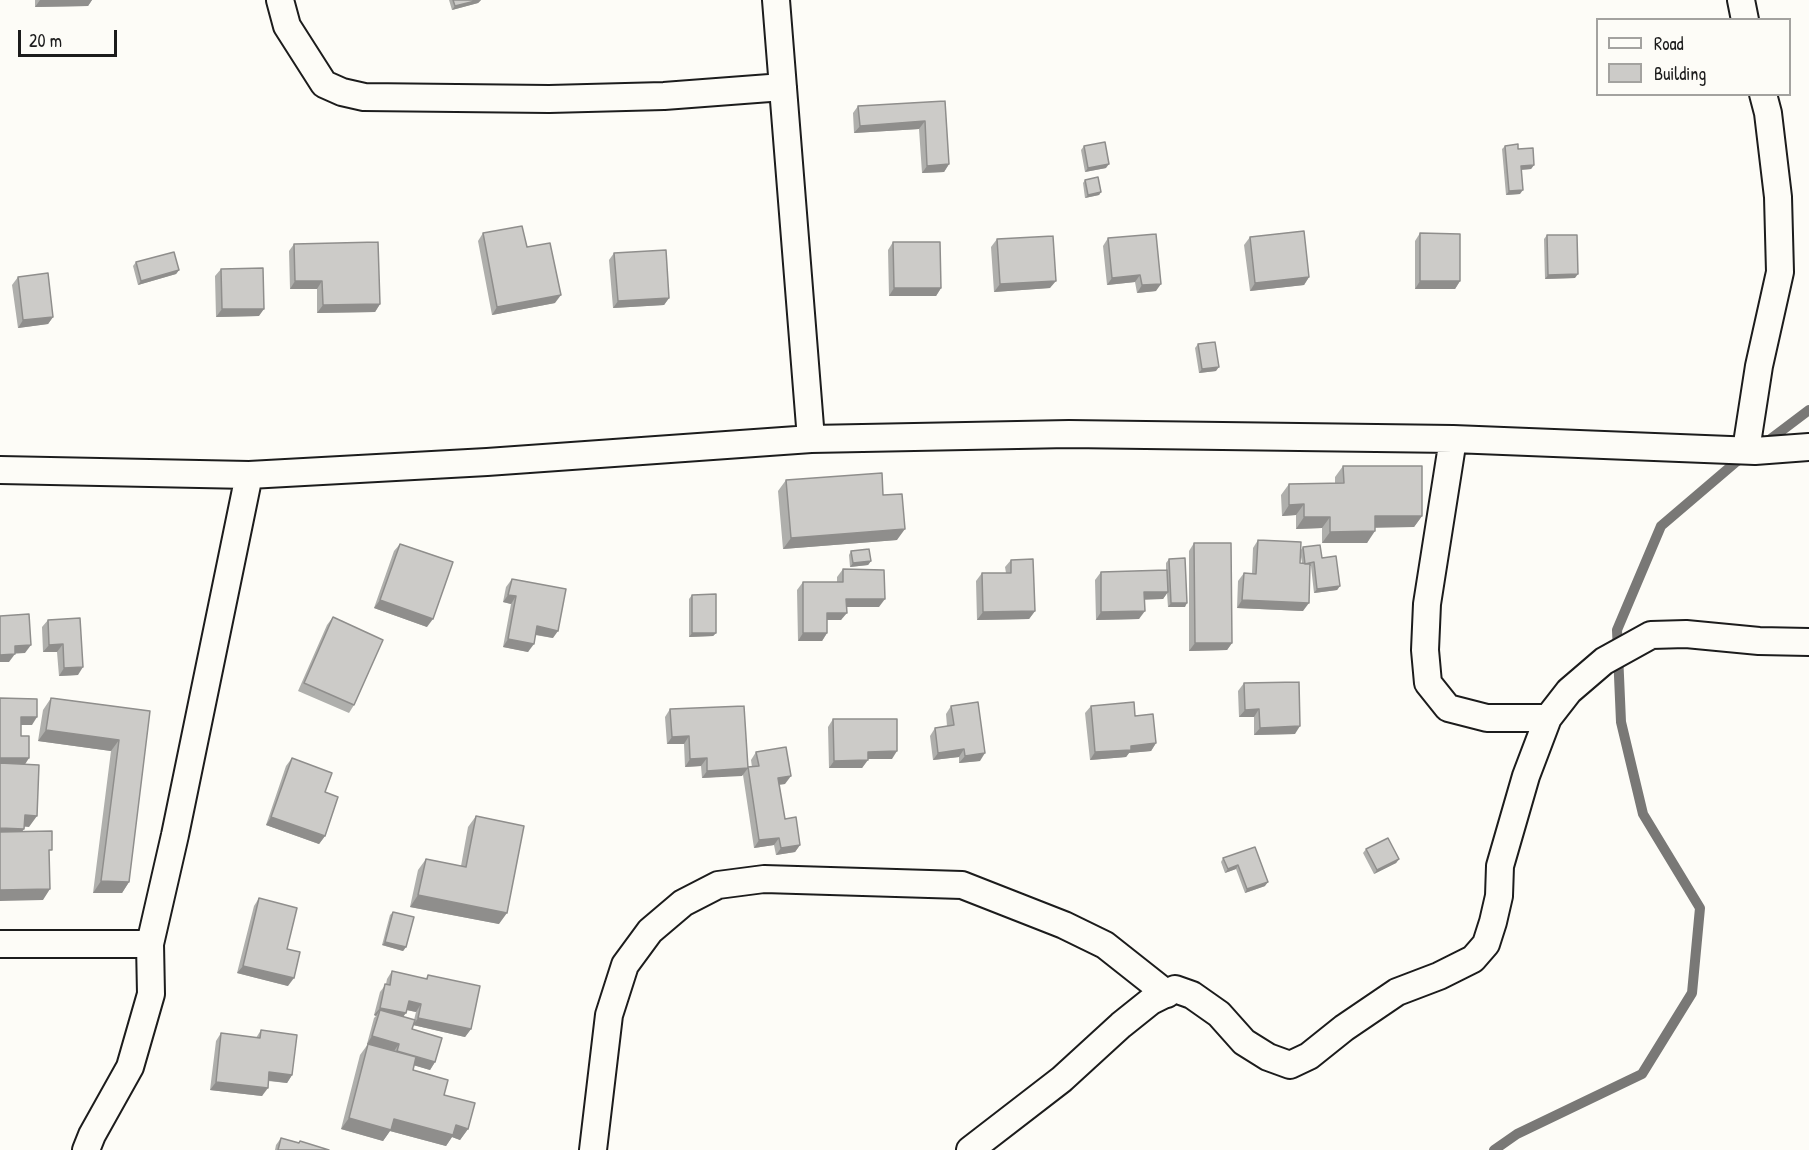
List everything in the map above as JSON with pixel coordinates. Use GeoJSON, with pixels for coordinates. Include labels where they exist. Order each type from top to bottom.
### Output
{"type":"FeatureCollection","features":[{"type":"Feature","properties":{"kind":"street"},"geometry":{"type":"LineString","coordinates":[[280,0],[287,26],[304,56],[324,84],[342,92],[364,97],[584,98],[664,96],[783,87]]}},
{"type":"Feature","properties":{"kind":"street"},"geometry":{"type":"LineString","coordinates":[[776,0],[811,439]]}},
{"type":"Feature","properties":{"kind":"street"},"geometry":{"type":"LineString","coordinates":[[1741,0],[1745,18]]}},
{"type":"Feature","properties":{"kind":"street"},"geometry":{"type":"LineString","coordinates":[[1738,449],[1780,272],[1778,197],[1768,113],[1764,96]]}},
{"type":"Feature","properties":{"kind":"street"},"geometry":{"type":"LineString","coordinates":[[0,470],[249,475],[487,462],[811,439],[1069,434],[1453,439],[1755,451],[1809,447]]}},
{"type":"Feature","properties":{"kind":"street"},"geometry":{"type":"LineString","coordinates":[[1453,439],[1427,604],[1425,650],[1428,683],[1448,708],[1487,718],[1548,718]]}},
{"type":"Feature","properties":{"kind":"street"},"geometry":{"type":"LineString","coordinates":[[86,1150],[130,1067],[151,994],[150,944],[175,835],[249,475]]}},
{"type":"Feature","properties":{"kind":"street"},"geometry":{"type":"LineString","coordinates":[[970,1150],[1062,1079],[1121,1024],[1151,1001],[1175,989],[1192,994],[1219,1014],[1244,1042],[1268,1057],[1290,1065],[1309,1056],[1344,1028],[1397,992],[1439,976],[1473,959],[1486,944],[1493,922],[1499,896],[1500,866],[1526,776],[1548,718],[1569,691],[1604,661],[1651,635],[1686,633],[1759,641],[1809,642]]}},
{"type":"Feature","properties":{"kind":"street"},"geometry":{"type":"LineString","coordinates":[[593,1150],[609,1015],[625,965],[650,931],[683,903],[718,885],[764,879],[962,885],[1064,925],[1105,945],[1167,993]]}},
{"type":"Feature","properties":{"kind":"street"},"geometry":{"type":"LineString","coordinates":[[0,944],[150,944]]}},
{"type":"Feature","properties":{"kind":"building"},"geometry":{"type":"Polygon","coordinates":[[[453,0],[479,0],[455,6],[453,0]]]}},
{"type":"Feature","properties":{"kind":"building"},"geometry":{"type":"Polygon","coordinates":[[[945,101],[949,164],[927,166],[925,121],[860,126],[858,106],[945,101]]]}},
{"type":"Feature","properties":{"kind":"building"},"geometry":{"type":"Polygon","coordinates":[[[1105,142],[1109,164],[1088,168],[1084,146],[1105,142]]]}},
{"type":"Feature","properties":{"kind":"building"},"geometry":{"type":"Polygon","coordinates":[[[1518,144],[1518,149],[1533,148],[1534,165],[1521,166],[1523,190],[1509,191],[1505,146],[1518,144]]]}},
{"type":"Feature","properties":{"kind":"building"},"geometry":{"type":"Polygon","coordinates":[[[1098,177],[1101,192],[1088,195],[1085,180],[1098,177]]]}},
{"type":"Feature","properties":{"kind":"building"},"geometry":{"type":"Polygon","coordinates":[[[522,226],[527,247],[550,243],[561,295],[497,307],[483,233],[522,226]]]}},
{"type":"Feature","properties":{"kind":"building"},"geometry":{"type":"Polygon","coordinates":[[[1304,231],[1309,277],[1255,283],[1250,237],[1304,231]]]}},
{"type":"Feature","properties":{"kind":"building"},"geometry":{"type":"Polygon","coordinates":[[[1420,233],[1460,234],[1460,281],[1420,281],[1420,233]]]}},
{"type":"Feature","properties":{"kind":"building"},"geometry":{"type":"Polygon","coordinates":[[[1156,234],[1161,284],[1142,285],[1140,275],[1112,278],[1108,238],[1156,234]]]}},
{"type":"Feature","properties":{"kind":"building"},"geometry":{"type":"Polygon","coordinates":[[[1547,235],[1577,235],[1578,274],[1548,275],[1547,235]]]}},
{"type":"Feature","properties":{"kind":"building"},"geometry":{"type":"Polygon","coordinates":[[[1053,236],[1056,281],[1000,284],[997,239],[1053,236]]]}},
{"type":"Feature","properties":{"kind":"building"},"geometry":{"type":"Polygon","coordinates":[[[378,242],[380,304],[323,305],[322,281],[295,281],[294,244],[378,242]]]}},
{"type":"Feature","properties":{"kind":"building"},"geometry":{"type":"Polygon","coordinates":[[[893,242],[940,242],[941,288],[894,288],[893,242]]]}},
{"type":"Feature","properties":{"kind":"building"},"geometry":{"type":"Polygon","coordinates":[[[666,250],[669,298],[618,301],[614,253],[666,250]]]}},
{"type":"Feature","properties":{"kind":"building"},"geometry":{"type":"Polygon","coordinates":[[[174,252],[179,270],[141,281],[136,262],[174,252]]]}},
{"type":"Feature","properties":{"kind":"building"},"geometry":{"type":"Polygon","coordinates":[[[263,268],[264,309],[222,309],[221,269],[263,268]]]}},
{"type":"Feature","properties":{"kind":"building"},"geometry":{"type":"Polygon","coordinates":[[[48,273],[53,317],[23,320],[18,277],[48,273]]]}},
{"type":"Feature","properties":{"kind":"building"},"geometry":{"type":"Polygon","coordinates":[[[1215,342],[1219,367],[1202,369],[1198,344],[1215,342]]]}},
{"type":"Feature","properties":{"kind":"building"},"geometry":{"type":"Polygon","coordinates":[[[1343,466],[1422,466],[1422,516],[1375,516],[1375,531],[1330,532],[1330,517],[1304,517],[1304,504],[1289,505],[1289,484],[1344,483],[1343,466]]]}},
{"type":"Feature","properties":{"kind":"building"},"geometry":{"type":"Polygon","coordinates":[[[882,473],[883,495],[902,494],[905,529],[791,538],[786,480],[882,473]]]}},
{"type":"Feature","properties":{"kind":"building"},"geometry":{"type":"Polygon","coordinates":[[[1258,540],[1301,542],[1300,563],[1310,564],[1309,603],[1242,600],[1244,573],[1256,574],[1258,540]]]}},
{"type":"Feature","properties":{"kind":"building"},"geometry":{"type":"Polygon","coordinates":[[[1194,543],[1231,543],[1232,643],[1195,643],[1194,543]]]}},
{"type":"Feature","properties":{"kind":"building"},"geometry":{"type":"Polygon","coordinates":[[[400,544],[453,562],[433,619],[380,600],[400,544]]]}},
{"type":"Feature","properties":{"kind":"building"},"geometry":{"type":"Polygon","coordinates":[[[1320,545],[1322,558],[1336,556],[1340,586],[1317,589],[1314,562],[1305,564],[1303,547],[1320,545]]]}},
{"type":"Feature","properties":{"kind":"building"},"geometry":{"type":"Polygon","coordinates":[[[869,549],[871,561],[853,563],[851,551],[869,549]]]}},
{"type":"Feature","properties":{"kind":"building"},"geometry":{"type":"Polygon","coordinates":[[[1185,558],[1187,603],[1171,603],[1169,559],[1185,558]]]}},
{"type":"Feature","properties":{"kind":"building"},"geometry":{"type":"Polygon","coordinates":[[[1033,559],[1035,611],[983,612],[982,573],[1011,573],[1011,560],[1033,559]]]}},
{"type":"Feature","properties":{"kind":"building"},"geometry":{"type":"Polygon","coordinates":[[[843,569],[884,570],[885,599],[846,599],[847,613],[827,613],[827,633],[803,633],[803,582],[843,582],[843,569]]]}},
{"type":"Feature","properties":{"kind":"building"},"geometry":{"type":"Polygon","coordinates":[[[1167,570],[1168,592],[1144,592],[1145,611],[1101,612],[1101,572],[1167,570]]]}},
{"type":"Feature","properties":{"kind":"building"},"geometry":{"type":"Polygon","coordinates":[[[512,579],[566,589],[558,631],[537,626],[534,644],[508,639],[516,596],[508,595],[512,579]]]}},
{"type":"Feature","properties":{"kind":"building"},"geometry":{"type":"Polygon","coordinates":[[[716,594],[716,633],[692,633],[692,595],[716,594]]]}},
{"type":"Feature","properties":{"kind":"building"},"geometry":{"type":"Polygon","coordinates":[[[29,614],[31,645],[15,646],[15,654],[0,655],[0,616],[29,614]]]}},
{"type":"Feature","properties":{"kind":"building"},"geometry":{"type":"Polygon","coordinates":[[[333,617],[383,640],[354,705],[304,683],[333,617]]]}},
{"type":"Feature","properties":{"kind":"building"},"geometry":{"type":"Polygon","coordinates":[[[80,618],[83,667],[64,668],[63,644],[49,645],[48,620],[80,618]]]}},
{"type":"Feature","properties":{"kind":"building"},"geometry":{"type":"Polygon","coordinates":[[[1299,682],[1300,726],[1260,728],[1259,709],[1245,710],[1244,683],[1299,682]]]}},
{"type":"Feature","properties":{"kind":"building"},"geometry":{"type":"Polygon","coordinates":[[[0,698],[37,699],[37,717],[21,717],[21,736],[29,736],[29,758],[0,758],[0,698]]]}},
{"type":"Feature","properties":{"kind":"building"},"geometry":{"type":"Polygon","coordinates":[[[51,698],[150,711],[129,882],[101,881],[119,740],[46,730],[51,698]]]}},
{"type":"Feature","properties":{"kind":"building"},"geometry":{"type":"Polygon","coordinates":[[[978,702],[985,753],[965,756],[964,749],[938,753],[935,728],[954,725],[951,706],[978,702]]]}},
{"type":"Feature","properties":{"kind":"building"},"geometry":{"type":"Polygon","coordinates":[[[1134,702],[1135,716],[1153,714],[1156,743],[1131,746],[1131,750],[1095,752],[1091,706],[1134,702]]]}},
{"type":"Feature","properties":{"kind":"building"},"geometry":{"type":"Polygon","coordinates":[[[744,706],[748,768],[707,771],[707,758],[690,759],[689,736],[672,737],[670,709],[744,706]]]}},
{"type":"Feature","properties":{"kind":"building"},"geometry":{"type":"Polygon","coordinates":[[[833,719],[897,719],[897,751],[868,752],[868,760],[834,761],[833,719]]]}},
{"type":"Feature","properties":{"kind":"building"},"geometry":{"type":"Polygon","coordinates":[[[786,747],[791,776],[778,778],[785,819],[796,817],[800,845],[781,848],[779,838],[759,840],[748,767],[759,766],[756,752],[786,747]]]}},
{"type":"Feature","properties":{"kind":"building"},"geometry":{"type":"Polygon","coordinates":[[[292,758],[332,773],[325,792],[338,797],[325,836],[271,817],[292,758]]]}},
{"type":"Feature","properties":{"kind":"building"},"geometry":{"type":"Polygon","coordinates":[[[0,763],[39,765],[37,816],[25,815],[24,829],[0,828],[0,763]]]}},
{"type":"Feature","properties":{"kind":"building"},"geometry":{"type":"Polygon","coordinates":[[[476,816],[524,826],[507,913],[418,895],[426,859],[466,867],[476,816]]]}},
{"type":"Feature","properties":{"kind":"building"},"geometry":{"type":"Polygon","coordinates":[[[52,831],[52,850],[49,850],[50,889],[0,890],[0,832],[52,831]]]}},
{"type":"Feature","properties":{"kind":"building"},"geometry":{"type":"Polygon","coordinates":[[[1388,838],[1399,859],[1377,870],[1366,849],[1388,838]]]}},
{"type":"Feature","properties":{"kind":"building"},"geometry":{"type":"Polygon","coordinates":[[[1255,847],[1268,882],[1247,889],[1238,865],[1228,869],[1223,858],[1255,847]]]}},
{"type":"Feature","properties":{"kind":"building"},"geometry":{"type":"Polygon","coordinates":[[[259,898],[297,908],[287,949],[300,952],[294,978],[243,966],[259,898]]]}},
{"type":"Feature","properties":{"kind":"building"},"geometry":{"type":"Polygon","coordinates":[[[393,912],[414,917],[406,947],[385,942],[393,912]]]}},
{"type":"Feature","properties":{"kind":"building"},"geometry":{"type":"Polygon","coordinates":[[[392,971],[427,979],[428,975],[480,986],[471,1029],[418,1018],[421,1004],[409,1001],[406,1013],[380,1008],[385,984],[390,985],[392,971]]]}},
{"type":"Feature","properties":{"kind":"building"},"geometry":{"type":"Polygon","coordinates":[[[380,1010],[415,1020],[412,1029],[442,1038],[435,1062],[397,1051],[399,1044],[372,1036],[380,1010]]]}},
{"type":"Feature","properties":{"kind":"building"},"geometry":{"type":"Polygon","coordinates":[[[261,1030],[297,1035],[292,1075],[269,1072],[268,1088],[216,1082],[221,1033],[260,1038],[261,1030]]]}},
{"type":"Feature","properties":{"kind":"building"},"geometry":{"type":"Polygon","coordinates":[[[368,1044],[416,1057],[413,1070],[448,1080],[444,1095],[475,1103],[468,1129],[456,1125],[453,1135],[394,1119],[391,1130],[349,1118],[368,1044]]]}},
{"type":"Feature","properties":{"kind":"building"},"geometry":{"type":"Polygon","coordinates":[[[281,1138],[299,1143],[300,1141],[329,1150],[278,1150],[281,1138]]]}},
{"type":"Feature","properties":{"kind":"waterway"},"geometry":{"type":"LineString","coordinates":[[1764,444],[1809,410]]}},
{"type":"Feature","properties":{"kind":"waterway"},"geometry":{"type":"LineString","coordinates":[[1494,1150],[1517,1134],[1642,1074],[1692,993],[1700,908],[1643,814],[1621,722],[1617,630],[1661,526],[1746,456]]}}]}
